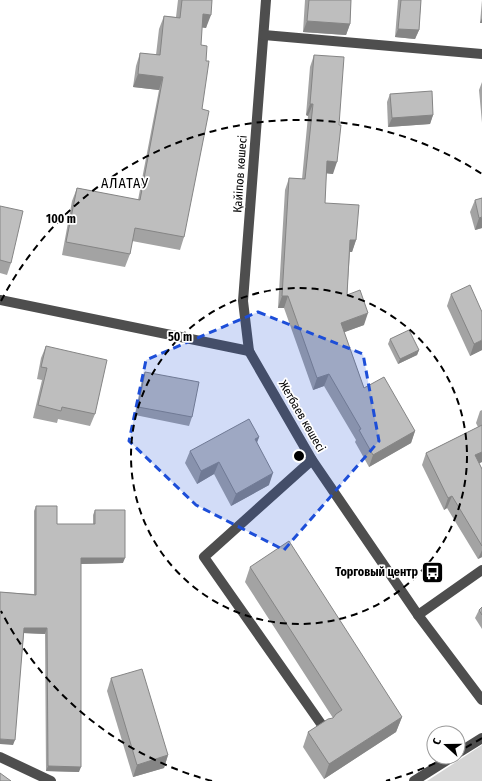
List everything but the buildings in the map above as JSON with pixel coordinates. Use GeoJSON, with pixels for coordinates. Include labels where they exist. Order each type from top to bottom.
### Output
{"type":"FeatureCollection","features":[{"type":"Feature","properties":{"kind":"street","name":"Қайіпов көшесі"},"geometry":{"type":"LineString","coordinates":[[249,350],[243,301],[266,0]]}},
{"type":"Feature","properties":{"kind":"street"},"geometry":{"type":"LineString","coordinates":[[264,35],[482,54]]}},
{"type":"Feature","properties":{"kind":"street"},"geometry":{"type":"LineString","coordinates":[[0,300],[249,350]]}},
{"type":"Feature","properties":{"kind":"street","name":"Жетбаев көшесі"},"geometry":{"type":"LineString","coordinates":[[249,350],[312,460],[418,615],[482,700]]}},
{"type":"Feature","properties":{"kind":"street"},"geometry":{"type":"LineString","coordinates":[[312,460],[204,558],[324,728]]}},
{"type":"Feature","properties":{"kind":"street"},"geometry":{"type":"LineString","coordinates":[[418,615],[482,570]]}},
{"type":"Feature","properties":{"kind":"street"},"geometry":{"type":"LineString","coordinates":[[466,748],[482,738]]}},
{"type":"Feature","properties":{"kind":"street"},"geometry":{"type":"LineString","coordinates":[[0,757],[51,781]]}},
{"type":"Feature","properties":{"kind":"street"},"geometry":{"type":"LineString","coordinates":[[414,781],[439,765]]}},
{"type":"Feature","properties":{"kind":"highlighted area"},"geometry":{"type":"Polygon","coordinates":[[[258,312],[363,354],[379,441],[284,550],[196,505],[129,441],[146,360],[258,312]]]}},
{"type":"Feature","properties":{"kind":"shaded area"},"geometry":{"type":"Polygon","coordinates":[[[482,745],[482,781],[427,781],[451,765],[466,765],[466,755],[482,745]]]}},
{"type":"Feature","properties":{"kind":"place","name":"Торговый центр"},"geometry":{"type":"Point","coordinates":[433,572]}},
{"type":"Feature","properties":{"kind":"district","name":"АЛАТАУ"},"geometry":{"type":"Point","coordinates":[125,183]}}]}
